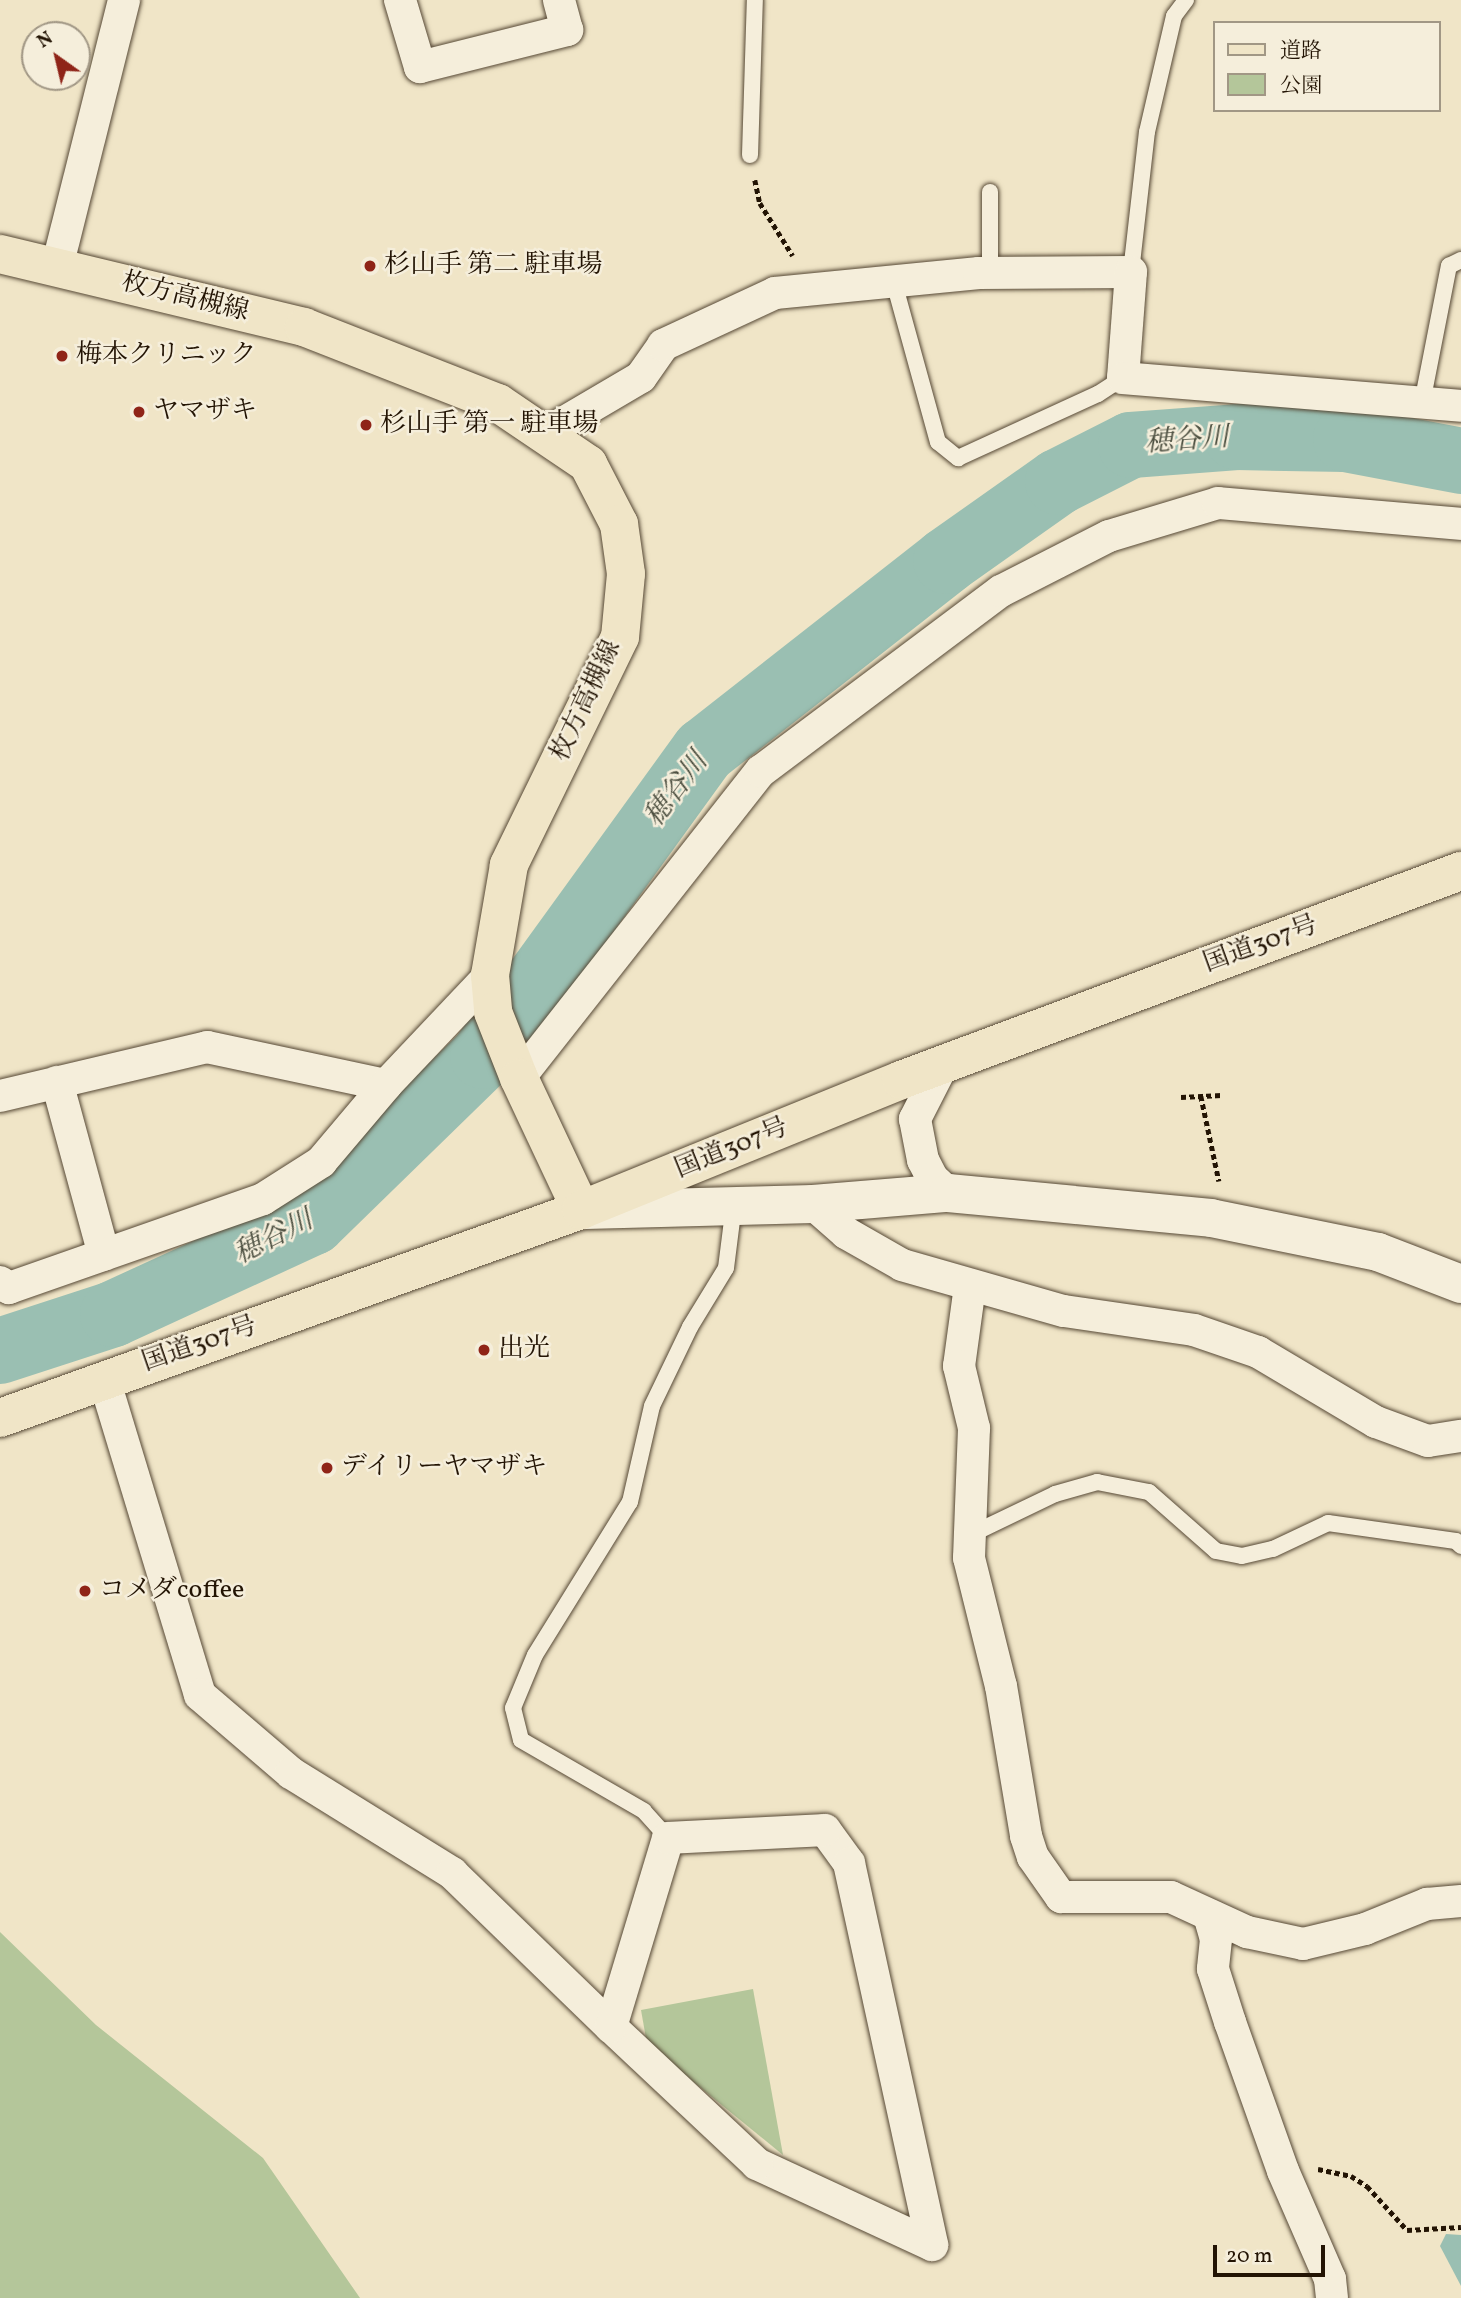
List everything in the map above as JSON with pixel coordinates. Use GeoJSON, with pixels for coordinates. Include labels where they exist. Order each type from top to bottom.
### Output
{"type":"FeatureCollection","features":[{"type":"Feature","properties":{"kind":"main road","name":"枚方高槻線"},"geometry":{"type":"LineString","coordinates":[[0,254],[304,327],[498,403],[588,464],[619,524],[626,574],[620,637],[509,864],[490,975],[493,1012],[519,1078],[581,1210]]}},
{"type":"Feature","properties":{"kind":"main road","name":"国道307号"},"geometry":{"type":"LineString","coordinates":[[0,1418],[581,1210],[943,1064],[1461,871]]}},
{"type":"Feature","properties":{"kind":"street"},"geometry":{"type":"LineString","coordinates":[[57,267],[124,0]]}},
{"type":"Feature","properties":{"kind":"street"},"geometry":{"type":"LineString","coordinates":[[400,0],[420,67],[567,30],[559,0]]}},
{"type":"Feature","properties":{"kind":"street"},"geometry":{"type":"LineString","coordinates":[[545,433],[640,377],[663,345],[775,293],[894,279],[990,273],[1131,272],[1123,378],[1461,406]]}},
{"type":"Feature","properties":{"kind":"street"},"geometry":{"type":"LineString","coordinates":[[519,1078],[761,771],[1001,591],[1108,536],[1218,503],[1461,524]]}},
{"type":"Feature","properties":{"kind":"street"},"geometry":{"type":"LineString","coordinates":[[0,1282],[9,1288],[263,1199],[321,1162],[386,1084],[490,975]]}},
{"type":"Feature","properties":{"kind":"street"},"geometry":{"type":"LineString","coordinates":[[0,1096],[207,1047],[386,1084]]}},
{"type":"Feature","properties":{"kind":"street"},"geometry":{"type":"LineString","coordinates":[[943,1064],[915,1119],[923,1160],[932,1178],[948,1193]]}},
{"type":"Feature","properties":{"kind":"street"},"geometry":{"type":"LineString","coordinates":[[57,1082],[104,1255]]}},
{"type":"Feature","properties":{"kind":"street"},"geometry":{"type":"LineString","coordinates":[[581,1210],[813,1204],[948,1193],[1228,1222],[1378,1252],[1461,1284]]}},
{"type":"Feature","properties":{"kind":"street"},"geometry":{"type":"LineString","coordinates":[[813,1204],[846,1233],[902,1265],[1064,1311],[1194,1330],[1258,1352],[1376,1422],[1428,1441],[1461,1437]]}},
{"type":"Feature","properties":{"kind":"street"},"geometry":{"type":"LineString","coordinates":[[970,1286],[959,1366],[974,1428],[969,1558],[1001,1686],[1033,1857],[1061,1897],[1171,1897],[1247,1932],[1303,1944],[1365,1930],[1427,1904],[1461,1900]]}},
{"type":"Feature","properties":{"kind":"street"},"geometry":{"type":"LineString","coordinates":[[104,1379],[200,1695],[291,1773],[452,1873],[611,2027],[757,2164],[932,2245],[849,1863],[825,1830],[668,1838],[611,2027]]}},
{"type":"Feature","properties":{"kind":"street"},"geometry":{"type":"LineString","coordinates":[[1209,1915],[1216,1939],[1213,1969],[1283,2171],[1330,2279],[1332,2298]]}},
{"type":"Feature","properties":{"kind":"lane"},"geometry":{"type":"LineString","coordinates":[[750,155],[755,0]]}},
{"type":"Feature","properties":{"kind":"lane"},"geometry":{"type":"LineString","coordinates":[[1131,272],[1147,132],[1174,16],[1186,0]]}},
{"type":"Feature","properties":{"kind":"lane"},"geometry":{"type":"LineString","coordinates":[[990,191],[990,273]]}},
{"type":"Feature","properties":{"kind":"lane"},"geometry":{"type":"LineString","coordinates":[[1422,403],[1449,266],[1461,260]]}},
{"type":"Feature","properties":{"kind":"lane"},"geometry":{"type":"LineString","coordinates":[[894,279],[938,442],[958,458],[1098,394],[1123,378]]}},
{"type":"Feature","properties":{"kind":"lane"},"geometry":{"type":"LineString","coordinates":[[668,1838],[644,1811],[521,1740],[513,1708],[535,1655],[630,1502],[652,1406],[690,1327],[726,1268],[734,1205]]}},
{"type":"Feature","properties":{"kind":"lane"},"geometry":{"type":"LineString","coordinates":[[972,1534],[1055,1494],[1097,1482],[1149,1492],[1216,1551],[1242,1556],[1273,1549],[1328,1523],[1456,1541],[1461,1546]]}},
{"type":"Feature","properties":{"kind":"path"},"geometry":{"type":"LineString","coordinates":[[750,155],[760,203],[813,288]]}},
{"type":"Feature","properties":{"kind":"path"},"geometry":{"type":"LineString","coordinates":[[1181,1097],[1222,1095]]}},
{"type":"Feature","properties":{"kind":"path"},"geometry":{"type":"LineString","coordinates":[[1201,1096],[1228,1222]]}},
{"type":"Feature","properties":{"kind":"path"},"geometry":{"type":"LineString","coordinates":[[1283,2171],[1323,2169],[1351,2176],[1367,2186],[1407,2230],[1461,2227]]}},
{"type":"Feature","properties":{"kind":"green space"},"geometry":{"type":"Polygon","coordinates":[[[0,1932],[96,2025],[263,2158],[360,2298],[0,2298],[0,1932]]]}},
{"type":"Feature","properties":{"kind":"green space"},"geometry":{"type":"Polygon","coordinates":[[[753,1989],[783,2155],[647,2044],[641,2010],[753,1989]]]}},
{"type":"Feature","properties":{"kind":"water"},"geometry":{"type":"Polygon","coordinates":[[[1446,2234],[1461,2235],[1461,2286],[1440,2246],[1446,2234]]]}},
{"type":"Feature","properties":{"kind":"waterway","name":"穂谷川"},"geometry":{"type":"LineString","coordinates":[[0,1351],[113,1314],[313,1222],[483,1056],[704,751],[946,561],[1058,482],[1131,445],[1237,437],[1346,439],[1461,461]]}},
{"type":"Feature","properties":{"kind":"place","name":"杉山手 第二 駐車場"},"geometry":{"type":"Point","coordinates":[370,266]}},
{"type":"Feature","properties":{"kind":"place","name":"梅本クリニック"},"geometry":{"type":"Point","coordinates":[62,356]}},
{"type":"Feature","properties":{"kind":"place","name":"ヤマザキ"},"geometry":{"type":"Point","coordinates":[139,412]}},
{"type":"Feature","properties":{"kind":"place","name":"杉山手 第一 駐車場"},"geometry":{"type":"Point","coordinates":[366,425]}},
{"type":"Feature","properties":{"kind":"place","name":"出光"},"geometry":{"type":"Point","coordinates":[484,1350]}},
{"type":"Feature","properties":{"kind":"place","name":"デイリーヤマザキ"},"geometry":{"type":"Point","coordinates":[327,1468]}},
{"type":"Feature","properties":{"kind":"place","name":"コメダcoffee"},"geometry":{"type":"Point","coordinates":[85,1591]}}]}
